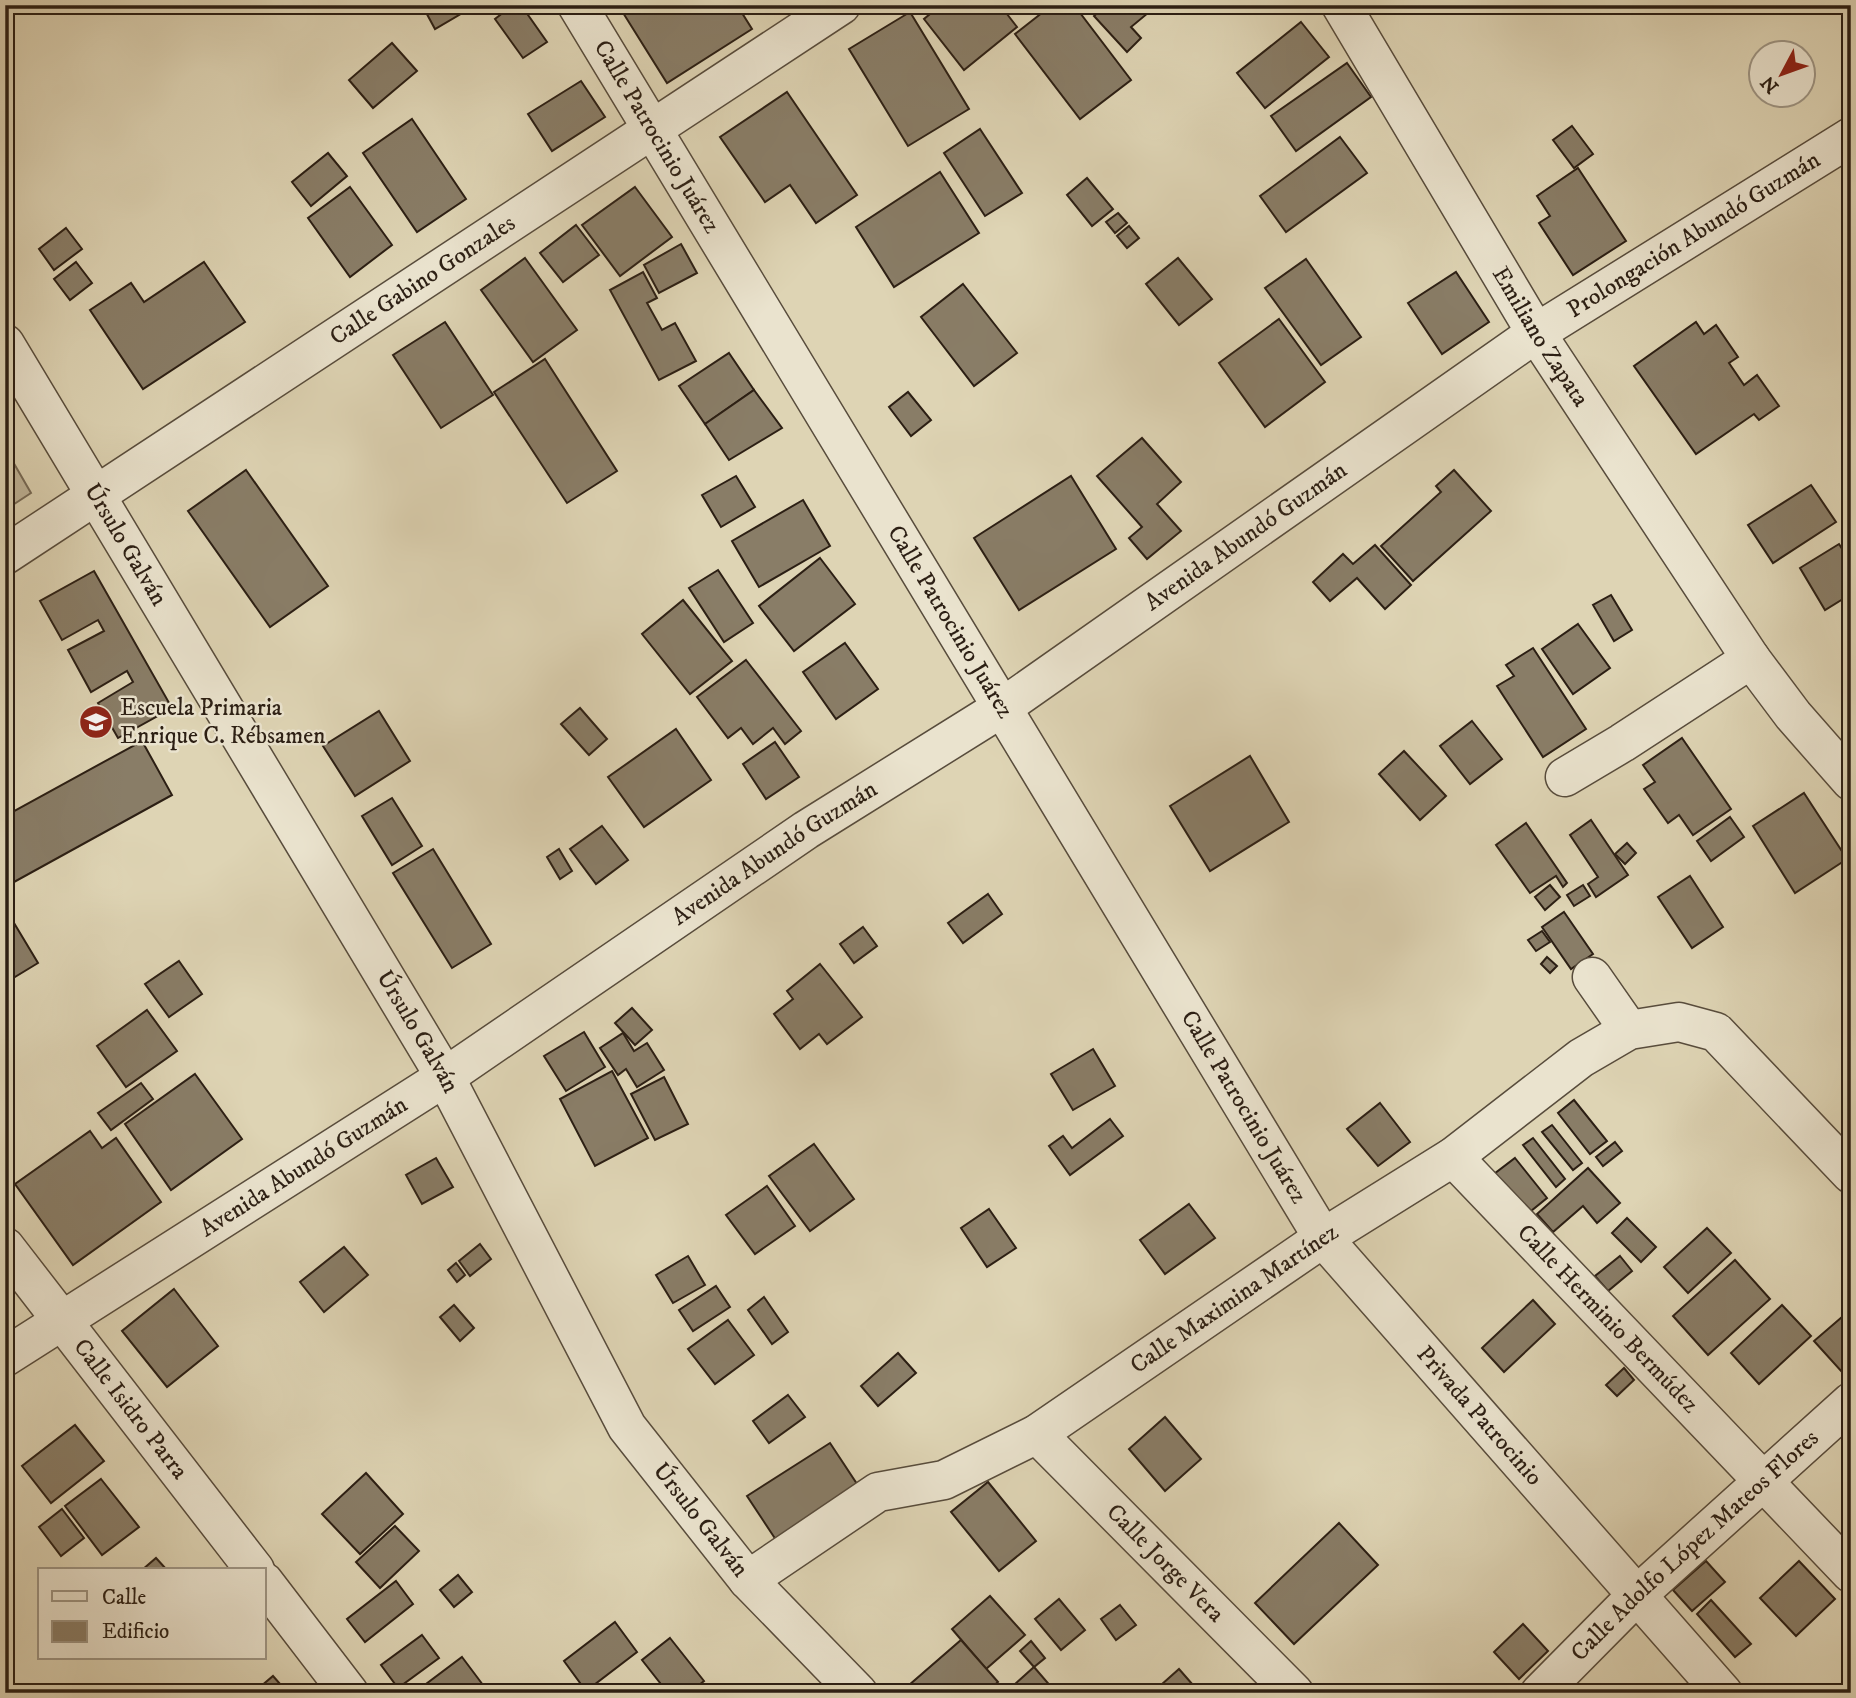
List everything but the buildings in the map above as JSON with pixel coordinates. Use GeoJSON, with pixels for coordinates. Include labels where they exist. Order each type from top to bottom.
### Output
{"type":"FeatureCollection","features":[{"type":"Feature","properties":{"kind":"street","name":"Calle Patrocinio Juárez"},"geometry":{"type":"LineString","coordinates":[[577,5],[1323,1238]]}},
{"type":"Feature","properties":{"kind":"street","name":"Calle Gabino Gonzales"},"geometry":{"type":"LineString","coordinates":[[5,555],[841,5]]}},
{"type":"Feature","properties":{"kind":"street","name":"Emiliano Zapata"},"geometry":{"type":"LineString","coordinates":[[1341,5],[1536,333],[1751,659],[1793,715],[1851,781]]}},
{"type":"Feature","properties":{"kind":"street","name":"Prolongación Abundó Guzmán"},"geometry":{"type":"LineString","coordinates":[[1536,333],[1851,137]]}},
{"type":"Feature","properties":{"kind":"street","name":"Avenida Abundó Guzmán"},"geometry":{"type":"LineString","coordinates":[[5,1357],[444,1077],[806,830],[1003,707],[1536,333]]}},
{"type":"Feature","properties":{"kind":"street","name":"Úrsulo Galván"},"geometry":{"type":"LineString","coordinates":[[5,344],[444,1077],[627,1427],[748,1580],[858,1693]]}},
{"type":"Feature","properties":{"kind":"street"},"geometry":{"type":"LineString","coordinates":[[1565,777],[1751,659]]}},
{"type":"Feature","properties":{"kind":"street"},"geometry":{"type":"LineString","coordinates":[[1592,977],[1629,1030]]}},
{"type":"Feature","properties":{"kind":"street","name":"Calle Maximina Martínez"},"geometry":{"type":"LineString","coordinates":[[748,1580],[878,1492],[944,1480],[1037,1434],[1323,1238],[1453,1157],[1581,1058],[1629,1030],[1679,1022],[1716,1032],[1851,1174]]}},
{"type":"Feature","properties":{"kind":"street","name":"Calle Herminio Bermúdez"},"geometry":{"type":"LineString","coordinates":[[1453,1157],[1851,1573]]}},
{"type":"Feature","properties":{"kind":"street","name":"Privada Patrocinio"},"geometry":{"type":"LineString","coordinates":[[1323,1238],[1723,1693]]}},
{"type":"Feature","properties":{"kind":"street","name":"Calle Isidro Parra"},"geometry":{"type":"LineString","coordinates":[[5,1247],[253,1568]]}},
{"type":"Feature","properties":{"kind":"street","name":"Calle Adolfo López Mateos Flores"},"geometry":{"type":"LineString","coordinates":[[1540,1693],[1636,1597],[1851,1402]]}},
{"type":"Feature","properties":{"kind":"street","name":"Calle Jorge Vera"},"geometry":{"type":"LineString","coordinates":[[1037,1434],[1294,1693]]}},
{"type":"Feature","properties":{"kind":"street"},"geometry":{"type":"LineString","coordinates":[[266,1585],[349,1693]]}},
{"type":"Feature","properties":{"kind":"shaded area"},"geometry":{"type":"Polygon","coordinates":[[[5,448],[31,493],[5,510],[5,448]]]}},
{"type":"Feature","properties":{"kind":"place","name":"Escuela Primaria Enrique C. Rébsamen"},"geometry":{"type":"Point","coordinates":[96,722]}}]}
